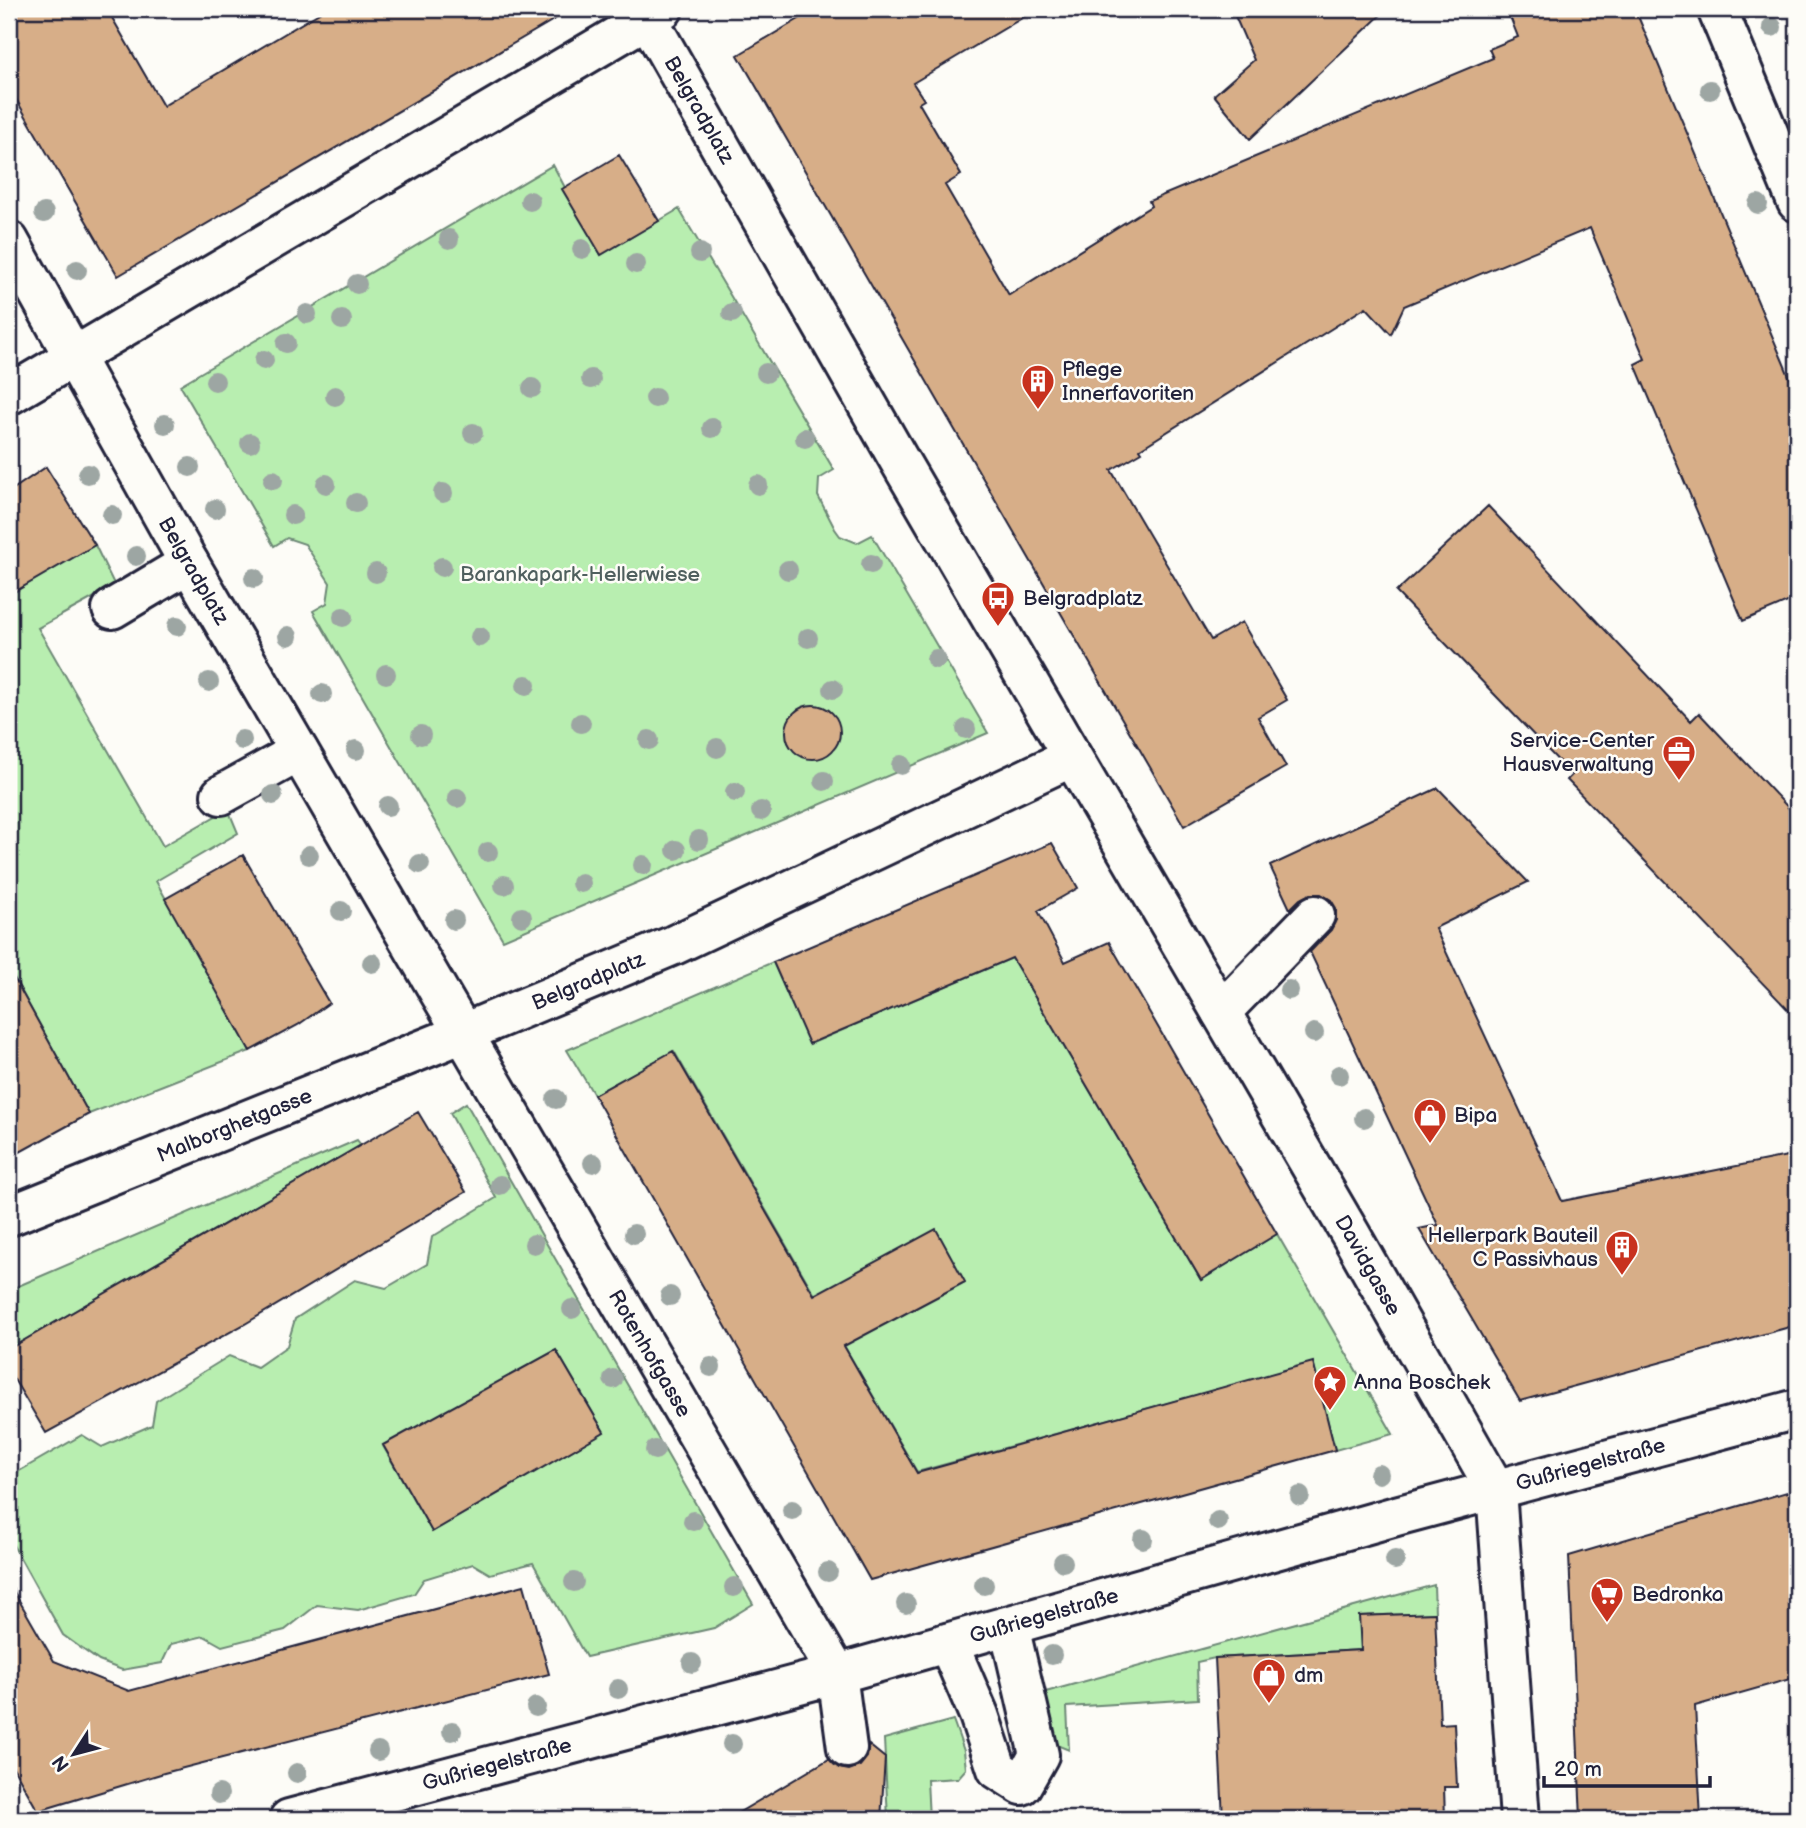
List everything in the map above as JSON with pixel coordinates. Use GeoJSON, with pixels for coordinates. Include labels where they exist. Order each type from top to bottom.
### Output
{"type":"FeatureCollection","features":[{"type":"Feature","properties":{"kind":"street"},"geometry":{"type":"LineString","coordinates":[[1717,9],[1797,202]]}},
{"type":"Feature","properties":{"kind":"street","name":"Belgradplatz"},"geometry":{"type":"LineString","coordinates":[[651,12],[1072,757],[674,945],[461,1034],[73,357],[651,12]]}},
{"type":"Feature","properties":{"kind":"street"},"geometry":{"type":"LineString","coordinates":[[9,241],[73,357],[9,395]]}},
{"type":"Feature","properties":{"kind":"street"},"geometry":{"type":"LineString","coordinates":[[113,608],[189,563]]}},
{"type":"Feature","properties":{"kind":"street"},"geometry":{"type":"LineString","coordinates":[[220,795],[299,752]]}},
{"type":"Feature","properties":{"kind":"street","name":"Davidgasse"},"geometry":{"type":"LineString","coordinates":[[1072,757],[1496,1490],[1520,1819]]}},
{"type":"Feature","properties":{"kind":"street"},"geometry":{"type":"LineString","coordinates":[[1221,1012],[1315,915]]}},
{"type":"Feature","properties":{"kind":"street","name":"Malborghetgasse"},"geometry":{"type":"LineString","coordinates":[[9,1216],[461,1034]]}},
{"type":"Feature","properties":{"kind":"street","name":"Rotenhofgasse"},"geometry":{"type":"LineString","coordinates":[[461,1034],[837,1674]]}},
{"type":"Feature","properties":{"kind":"street","name":"Gußriegelstraße"},"geometry":{"type":"LineString","coordinates":[[289,1819],[837,1674],[1797,1409]]}},
{"type":"Feature","properties":{"kind":"street"},"geometry":{"type":"LineString","coordinates":[[948,1643],[979,1715],[997,1769],[1022,1785],[1039,1755],[1009,1626]]}},
{"type":"Feature","properties":{"kind":"street"},"geometry":{"type":"LineString","coordinates":[[837,1674],[847,1748]]}},
{"type":"Feature","properties":{"kind":"green space","name":"Barankapark-Hellerwiese"},"geometry":{"type":"Polygon","coordinates":[[[553,165],[601,255],[679,209],[834,470],[819,479],[818,496],[835,529],[840,536],[857,543],[872,535],[988,733],[503,940],[313,611],[327,603],[330,583],[305,544],[287,538],[274,546],[180,385],[553,165]]]}},
{"type":"Feature","properties":{"kind":"green space"},"geometry":{"type":"Polygon","coordinates":[[[95,545],[115,586],[38,628],[163,846],[228,809],[238,833],[156,881],[250,1051],[89,1114],[9,969],[9,595],[95,545]]]}},
{"type":"Feature","properties":{"kind":"green space"},"geometry":{"type":"Polygon","coordinates":[[[1012,958],[1201,1280],[1277,1234],[1393,1434],[1335,1450],[1313,1363],[917,1472],[674,1051],[594,1095],[567,1050],[773,962],[810,1044],[1012,958]]]}},
{"type":"Feature","properties":{"kind":"green space"},"geometry":{"type":"Polygon","coordinates":[[[466,1103],[753,1604],[714,1628],[586,1657],[533,1563],[490,1574],[473,1564],[424,1579],[414,1594],[358,1610],[317,1605],[285,1630],[222,1646],[204,1636],[171,1644],[162,1663],[122,1670],[99,1661],[63,1635],[9,1538],[9,1477],[82,1435],[102,1447],[152,1425],[156,1401],[229,1356],[257,1367],[287,1346],[295,1319],[355,1280],[386,1288],[427,1264],[432,1237],[496,1198],[450,1113],[466,1103]],[[556,1350],[383,1446],[432,1532],[604,1432],[556,1350]]]}},
{"type":"Feature","properties":{"kind":"green space"},"geometry":{"type":"Polygon","coordinates":[[[357,1140],[361,1145],[9,1349],[9,1290],[357,1140]]]}},
{"type":"Feature","properties":{"kind":"green space"},"geometry":{"type":"Polygon","coordinates":[[[1434,1585],[1435,1613],[1360,1616],[1361,1650],[1215,1658],[1197,1662],[1198,1699],[1067,1707],[1069,1750],[1059,1746],[1055,1740],[1042,1693],[1434,1585]]]}},
{"type":"Feature","properties":{"kind":"green space"},"geometry":{"type":"Polygon","coordinates":[[[953,1720],[964,1751],[966,1769],[958,1778],[927,1780],[929,1819],[888,1819],[884,1739],[953,1720]]]}},
{"type":"Feature","properties":{"kind":"building"},"geometry":{"type":"Polygon","coordinates":[[[9,9],[107,9],[163,106],[326,9],[572,9],[118,276],[9,87],[9,9]]]}},
{"type":"Feature","properties":{"kind":"building","name":"Pflege Innerfavoriten"},"geometry":{"type":"Polygon","coordinates":[[[816,9],[1037,9],[913,83],[924,100],[919,103],[961,175],[945,185],[1009,295],[1151,206],[1149,201],[1493,58],[1489,49],[1518,37],[1507,9],[1635,9],[1797,395],[1797,598],[1743,621],[1635,364],[1645,359],[1590,228],[1404,306],[1391,334],[1366,307],[1111,470],[1211,640],[1242,622],[1287,700],[1258,717],[1286,767],[1184,826],[738,55],[816,9]]]}},
{"type":"Feature","properties":{"kind":"building"},"geometry":{"type":"Polygon","coordinates":[[[1232,9],[1387,9],[1250,139],[1214,95],[1254,60],[1232,9]]]}},
{"type":"Feature","properties":{"kind":"building"},"geometry":{"type":"Polygon","coordinates":[[[619,155],[659,221],[601,255],[562,189],[619,155]]]}},
{"type":"Feature","properties":{"kind":"building"},"geometry":{"type":"Polygon","coordinates":[[[46,467],[95,545],[9,595],[9,492],[46,467]]]}},
{"type":"Feature","properties":{"kind":"building"},"geometry":{"type":"Polygon","coordinates":[[[1488,506],[1691,721],[1699,713],[1797,817],[1797,1019],[1567,780],[1572,775],[1396,592],[1488,506]]]}},
{"type":"Feature","properties":{"kind":"building"},"geometry":{"type":"Polygon","coordinates":[[[813,705],[832,713],[840,732],[832,751],[813,759],[794,751],[786,732],[794,713],[813,705]]]}},
{"type":"Feature","properties":{"kind":"building"},"geometry":{"type":"Polygon","coordinates":[[[1438,788],[1528,882],[1435,928],[1562,1201],[1797,1154],[1797,1325],[1520,1401],[1419,1229],[1438,1225],[1310,952],[1331,930],[1336,920],[1336,908],[1331,900],[1321,894],[1310,894],[1290,909],[1270,866],[1438,788]]]}},
{"type":"Feature","properties":{"kind":"building"},"geometry":{"type":"Polygon","coordinates":[[[1052,843],[1078,888],[1038,911],[1065,962],[1109,942],[1277,1234],[1201,1280],[1012,958],[809,1044],[773,962],[1052,843]]]}},
{"type":"Feature","properties":{"kind":"building"},"geometry":{"type":"Polygon","coordinates":[[[243,855],[329,1003],[298,1025],[250,1051],[165,899],[243,855]]]}},
{"type":"Feature","properties":{"kind":"building"},"geometry":{"type":"Polygon","coordinates":[[[9,969],[89,1114],[9,1158],[9,969]]]}},
{"type":"Feature","properties":{"kind":"building"},"geometry":{"type":"Polygon","coordinates":[[[673,1051],[814,1295],[936,1229],[965,1282],[844,1346],[917,1473],[1313,1362],[1335,1450],[870,1580],[594,1095],[673,1051]]]}},
{"type":"Feature","properties":{"kind":"building"},"geometry":{"type":"Polygon","coordinates":[[[418,1112],[466,1192],[245,1324],[46,1433],[9,1371],[9,1349],[418,1112]]]}},
{"type":"Feature","properties":{"kind":"building"},"geometry":{"type":"Polygon","coordinates":[[[556,1350],[604,1432],[432,1532],[383,1445],[556,1350]]]}},
{"type":"Feature","properties":{"kind":"building"},"geometry":{"type":"Polygon","coordinates":[[[1797,1489],[1797,1677],[1695,1706],[1701,1819],[1581,1819],[1569,1556],[1797,1489]]]}},
{"type":"Feature","properties":{"kind":"building"},"geometry":{"type":"Polygon","coordinates":[[[9,1583],[54,1661],[129,1691],[524,1585],[549,1674],[164,1773],[38,1811],[9,1760],[9,1583]]]}},
{"type":"Feature","properties":{"kind":"building"},"geometry":{"type":"Polygon","coordinates":[[[1435,1613],[1440,1724],[1454,1723],[1457,1787],[1444,1787],[1445,1819],[1223,1819],[1215,1658],[1361,1650],[1359,1616],[1435,1613]]]}},
{"type":"Feature","properties":{"kind":"building"},"geometry":{"type":"Polygon","coordinates":[[[869,1745],[885,1758],[881,1819],[728,1819],[829,1759],[839,1768],[849,1770],[860,1766],[867,1757],[869,1745]]]}},
{"type":"Feature","properties":{"kind":"place","name":"Pflege Innerfavoriten"},"geometry":{"type":"Point","coordinates":[1038,411]}},
{"type":"Feature","properties":{"kind":"place","name":"Belgradplatz"},"geometry":{"type":"Point","coordinates":[998,628]}},
{"type":"Feature","properties":{"kind":"place","name":"Service-Center Hausverwaltung"},"geometry":{"type":"Point","coordinates":[1679,782]}},
{"type":"Feature","properties":{"kind":"place","name":"Bipa"},"geometry":{"type":"Point","coordinates":[1430,1145]}},
{"type":"Feature","properties":{"kind":"place","name":"Hellerpark Bauteil C Passivhaus"},"geometry":{"type":"Point","coordinates":[1622,1277]}},
{"type":"Feature","properties":{"kind":"place","name":"Anna Boschek"},"geometry":{"type":"Point","coordinates":[1330,1412]}},
{"type":"Feature","properties":{"kind":"place","name":"Bedronka"},"geometry":{"type":"Point","coordinates":[1607,1624]}},
{"type":"Feature","properties":{"kind":"place","name":"dm"},"geometry":{"type":"Point","coordinates":[1269,1705]}}]}
